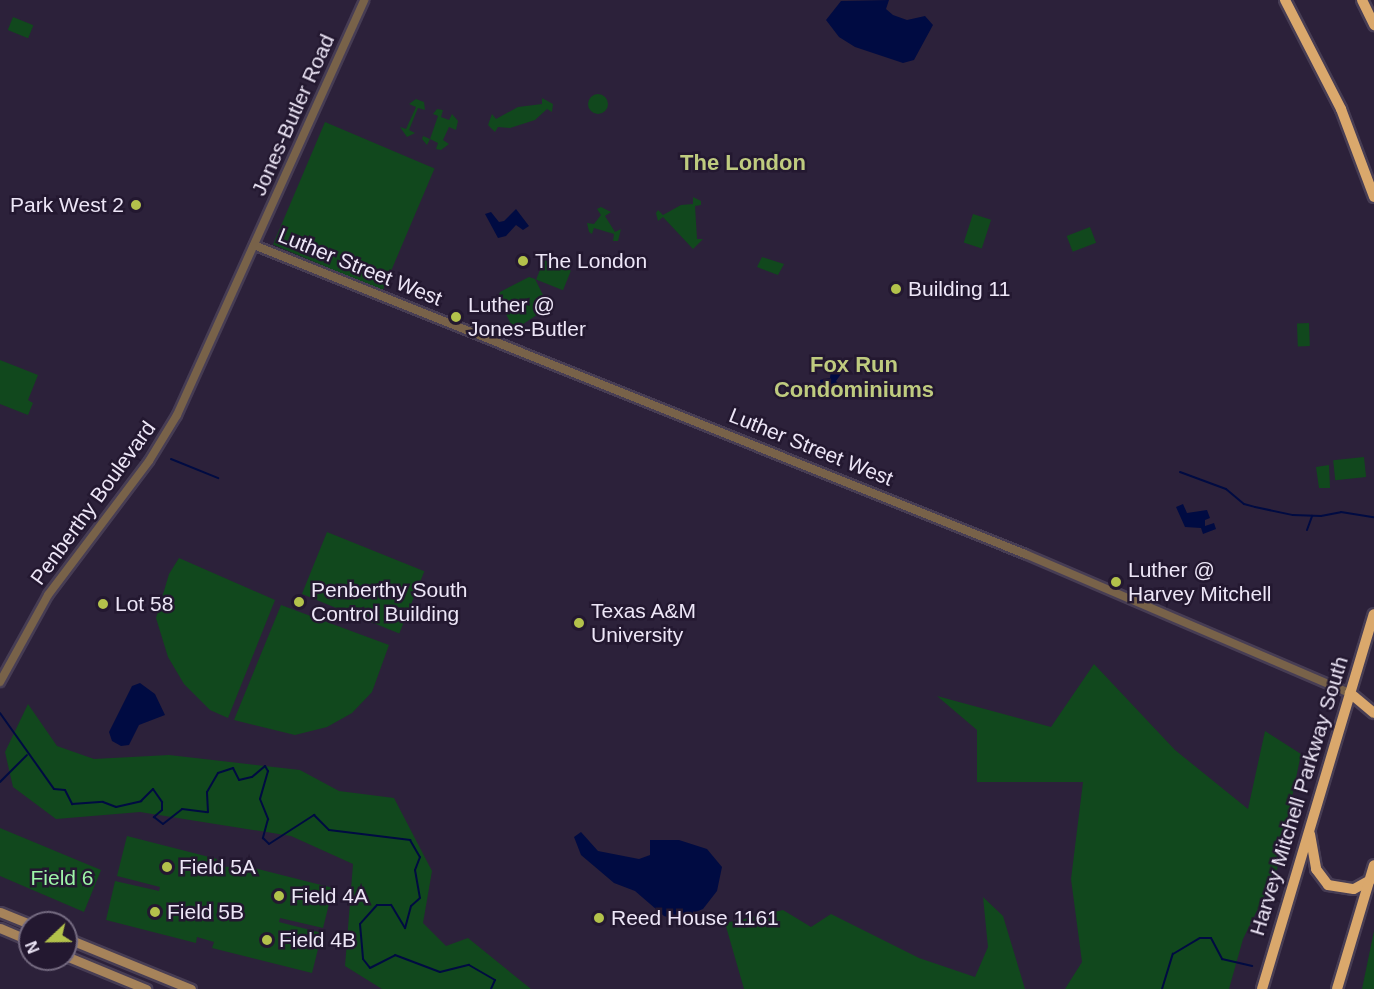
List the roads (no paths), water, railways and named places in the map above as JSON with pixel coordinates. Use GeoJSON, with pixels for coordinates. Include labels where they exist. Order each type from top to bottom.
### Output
{"type":"FeatureCollection","features":[{"type":"Feature","properties":{"kind":"highway"},"geometry":{"type":"LineString","coordinates":[[1285,0],[1341,109],[1374,197]]}},
{"type":"Feature","properties":{"kind":"highway"},"geometry":{"type":"LineString","coordinates":[[1362,0],[1374,25]]}},
{"type":"Feature","properties":{"kind":"highway","name":"Harvey Mitchell Parkway South"},"geometry":{"type":"LineString","coordinates":[[1262,989],[1374,614]]}},
{"type":"Feature","properties":{"kind":"highway"},"geometry":{"type":"LineString","coordinates":[[1350,693],[1374,713]]}},
{"type":"Feature","properties":{"kind":"highway"},"geometry":{"type":"LineString","coordinates":[[1310,831],[1316,869],[1328,885],[1354,889],[1370,880]]}},
{"type":"Feature","properties":{"kind":"highway"},"geometry":{"type":"LineString","coordinates":[[1337,989],[1374,865]]}},
{"type":"Feature","properties":{"kind":"main road"},"geometry":{"type":"LineString","coordinates":[[0,912],[18,919]]}},
{"type":"Feature","properties":{"kind":"main road"},"geometry":{"type":"LineString","coordinates":[[0,928],[18,936]]}},
{"type":"Feature","properties":{"kind":"main road"},"geometry":{"type":"LineString","coordinates":[[78,943],[191,989]]}},
{"type":"Feature","properties":{"kind":"main road"},"geometry":{"type":"LineString","coordinates":[[78,961],[146,989]]}},
{"type":"Feature","properties":{"kind":"street","name":"Jones-Butler Road"},"geometry":{"type":"LineString","coordinates":[[254,245],[364,0]]}},
{"type":"Feature","properties":{"kind":"street","name":"Penberthy Boulevard"},"geometry":{"type":"LineString","coordinates":[[0,682],[48,595],[149,461],[177,415],[254,245]]}},
{"type":"Feature","properties":{"kind":"street","name":"Luther Street West"},"geometry":{"type":"LineString","coordinates":[[254,245],[758,445],[1150,605],[1350,693]]}},
{"type":"Feature","properties":{"kind":"waterway"},"geometry":{"type":"LineString","coordinates":[[171,459],[218,478]]}},
{"type":"Feature","properties":{"kind":"waterway"},"geometry":{"type":"LineString","coordinates":[[1180,472],[1226,489],[1244,504],[1255,507],[1293,515],[1321,516],[1341,512],[1374,517]]}},
{"type":"Feature","properties":{"kind":"waterway"},"geometry":{"type":"LineString","coordinates":[[1307,530],[1312,516]]}},
{"type":"Feature","properties":{"kind":"waterway"},"geometry":{"type":"LineString","coordinates":[[0,713],[54,789],[65,790],[72,804],[103,802],[116,807],[141,801],[153,789],[162,802],[162,810],[154,817],[163,824],[182,809],[208,812],[207,792],[218,773],[233,768],[239,780],[252,777],[265,766],[268,771],[260,799],[268,819],[263,838],[269,844],[314,815],[329,830],[410,840],[420,857],[415,870],[420,898],[411,906],[405,928],[391,905],[377,905],[360,924],[363,959],[370,968],[395,955],[440,972],[469,965],[495,980],[491,989]]}},
{"type":"Feature","properties":{"kind":"waterway"},"geometry":{"type":"LineString","coordinates":[[0,782],[27,755]]}},
{"type":"Feature","properties":{"kind":"waterway"},"geometry":{"type":"LineString","coordinates":[[1162,989],[1173,954],[1200,938],[1211,938],[1222,959],[1252,966]]}},
{"type":"Feature","properties":{"kind":"place","name":"Park West 2"},"geometry":{"type":"Point","coordinates":[136,205]}},
{"type":"Feature","properties":{"kind":"place","name":"The London"},"geometry":{"type":"Point","coordinates":[523,261]}},
{"type":"Feature","properties":{"kind":"place","name":"Building 11"},"geometry":{"type":"Point","coordinates":[896,289]}},
{"type":"Feature","properties":{"kind":"place","name":"Luther @ Jones-Butler"},"geometry":{"type":"Point","coordinates":[456,317]}},
{"type":"Feature","properties":{"kind":"place","name":"Luther @ Harvey Mitchell"},"geometry":{"type":"Point","coordinates":[1116,582]}},
{"type":"Feature","properties":{"kind":"place","name":"Penberthy South Control Building"},"geometry":{"type":"Point","coordinates":[299,602]}},
{"type":"Feature","properties":{"kind":"place","name":"Lot 58"},"geometry":{"type":"Point","coordinates":[103,604]}},
{"type":"Feature","properties":{"kind":"place","name":"Texas A&M University"},"geometry":{"type":"Point","coordinates":[579,623]}},
{"type":"Feature","properties":{"kind":"place","name":"Field 5A"},"geometry":{"type":"Point","coordinates":[167,867]}},
{"type":"Feature","properties":{"kind":"place","name":"Field 4A"},"geometry":{"type":"Point","coordinates":[279,896]}},
{"type":"Feature","properties":{"kind":"place","name":"Field 5B"},"geometry":{"type":"Point","coordinates":[155,912]}},
{"type":"Feature","properties":{"kind":"place","name":"Reed House 1161"},"geometry":{"type":"Point","coordinates":[599,918]}},
{"type":"Feature","properties":{"kind":"place","name":"Field 4B"},"geometry":{"type":"Point","coordinates":[267,940]}},
{"type":"Feature","properties":{"kind":"district","name":"The London"},"geometry":{"type":"Point","coordinates":[743,163]}},
{"type":"Feature","properties":{"kind":"district","name":"Fox Run Condominiums"},"geometry":{"type":"Point","coordinates":[854,376]}},
{"type":"Feature","properties":{"kind":"park label","name":"Field 6"},"geometry":{"type":"Point","coordinates":[62,878]}}]}
